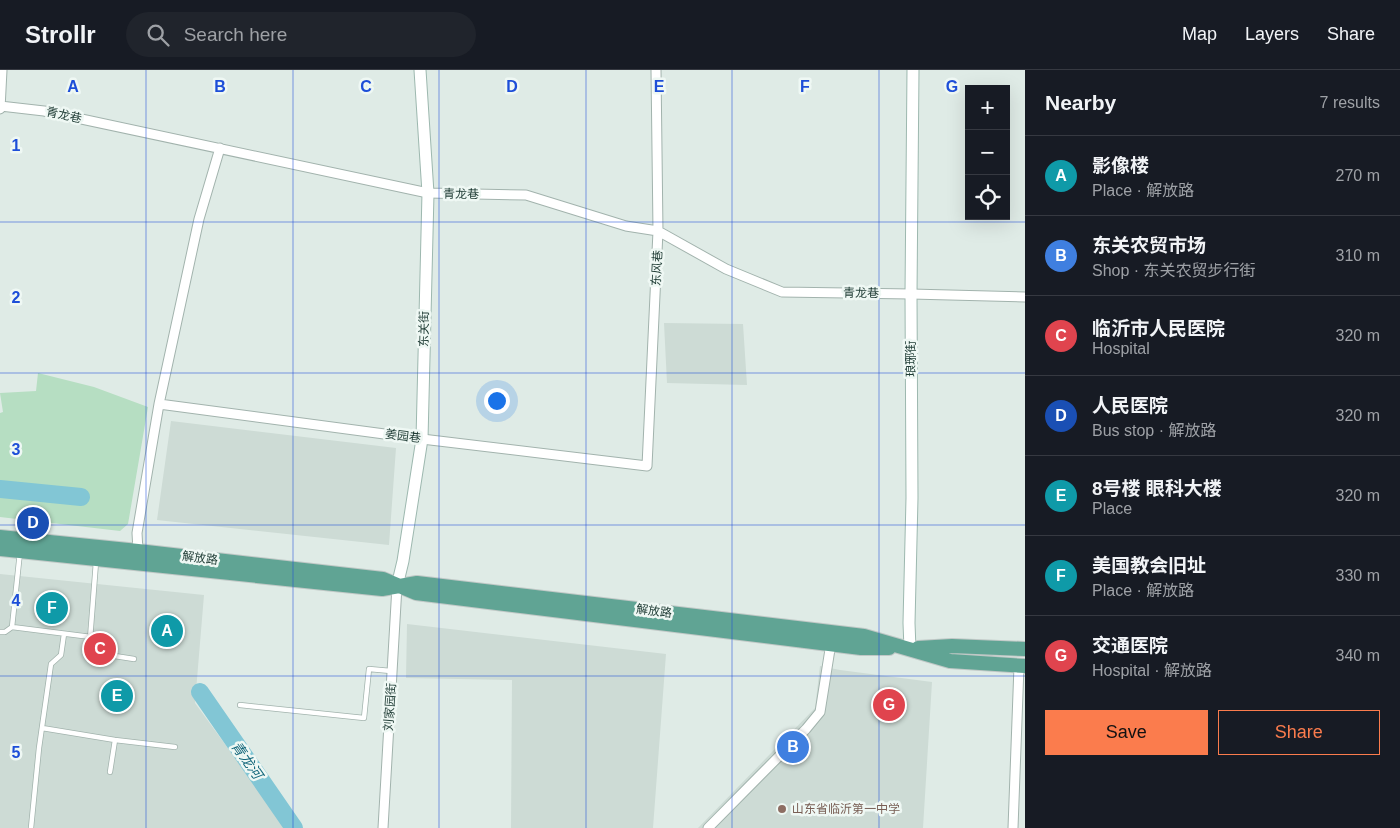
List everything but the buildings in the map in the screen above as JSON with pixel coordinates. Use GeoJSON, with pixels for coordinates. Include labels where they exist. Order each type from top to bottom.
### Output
{"type":"FeatureCollection","features":[{"type":"Feature","properties":{"kind":"main road","name":"解放路"},"geometry":{"type":"LineString","coordinates":[[0,537],[383,579],[416,593],[861,648],[910,649],[952,646],[1025,649]]}},
{"type":"Feature","properties":{"kind":"main road","name":"解放路"},"geometry":{"type":"LineString","coordinates":[[0,549],[382,589],[417,583],[864,636],[950,661],[1022,666]]}},
{"type":"Feature","properties":{"kind":"street"},"geometry":{"type":"LineString","coordinates":[[0,108],[2,70]]}},
{"type":"Feature","properties":{"kind":"street","name":"东关街"},"geometry":{"type":"LineString","coordinates":[[398,586],[422,438],[428,193],[420,70]]}},
{"type":"Feature","properties":{"kind":"street","name":"东风巷"},"geometry":{"type":"LineString","coordinates":[[647,466],[658,231],[656,70]]}},
{"type":"Feature","properties":{"kind":"street","name":"琅琊街"},"geometry":{"type":"LineString","coordinates":[[910,649],[913,70]]}},
{"type":"Feature","properties":{"kind":"street","name":"青龙巷"},"geometry":{"type":"LineString","coordinates":[[0,108],[44,111],[428,193],[526,195],[626,226],[658,231],[726,269],[782,292],[1025,297]]}},
{"type":"Feature","properties":{"kind":"street"},"geometry":{"type":"LineString","coordinates":[[138,551],[137,532],[159,404],[199,219],[220,148]]}},
{"type":"Feature","properties":{"kind":"street","name":"姜园巷"},"geometry":{"type":"LineString","coordinates":[[159,404],[647,466]]}},
{"type":"Feature","properties":{"kind":"street","name":"刘家园街"},"geometry":{"type":"LineString","coordinates":[[383,828],[398,586]]}},
{"type":"Feature","properties":{"kind":"street"},"geometry":{"type":"LineString","coordinates":[[708,828],[806,729],[820,712],[831,643]]}},
{"type":"Feature","properties":{"kind":"street"},"geometry":{"type":"LineString","coordinates":[[1013,828],[1022,666]]}},
{"type":"Feature","properties":{"kind":"lane"},"geometry":{"type":"LineString","coordinates":[[12,627],[20,551]]}},
{"type":"Feature","properties":{"kind":"lane"},"geometry":{"type":"LineString","coordinates":[[96,559],[89,652],[134,658]]}},
{"type":"Feature","properties":{"kind":"lane"},"geometry":{"type":"LineString","coordinates":[[0,632],[5,632],[12,627],[91,637]]}},
{"type":"Feature","properties":{"kind":"lane"},"geometry":{"type":"LineString","coordinates":[[31,828],[39,748],[52,664],[60,655],[64,634]]}},
{"type":"Feature","properties":{"kind":"lane"},"geometry":{"type":"LineString","coordinates":[[240,705],[364,718],[369,669],[392,671]]}},
{"type":"Feature","properties":{"kind":"lane"},"geometry":{"type":"LineString","coordinates":[[42,728],[115,740],[175,747]]}},
{"type":"Feature","properties":{"kind":"lane"},"geometry":{"type":"LineString","coordinates":[[110,772],[115,740]]}},
{"type":"Feature","properties":{"kind":"lane"},"geometry":{"type":"LineString","coordinates":[[32,748],[39,748]]}},
{"type":"Feature","properties":{"kind":"shaded area"},"geometry":{"type":"Polygon","coordinates":[[[664,323],[743,324],[747,385],[667,383],[664,323]]]}},
{"type":"Feature","properties":{"kind":"shaded area"},"geometry":{"type":"Polygon","coordinates":[[[171,421],[396,448],[389,545],[157,520],[171,421]]]}},
{"type":"Feature","properties":{"kind":"shaded area"},"geometry":{"type":"Polygon","coordinates":[[[0,574],[204,595],[195,703],[286,828],[0,828],[0,574]]]}},
{"type":"Feature","properties":{"kind":"shaded area"},"geometry":{"type":"Polygon","coordinates":[[[407,624],[666,654],[653,828],[511,828],[512,680],[406,678],[407,624]]]}},
{"type":"Feature","properties":{"kind":"shaded area"},"geometry":{"type":"Polygon","coordinates":[[[820,666],[932,682],[923,828],[698,828],[815,708],[820,666]]]}},
{"type":"Feature","properties":{"kind":"green space"},"geometry":{"type":"Polygon","coordinates":[[[38,373],[94,387],[148,407],[128,524],[120,531],[0,517],[0,413],[3,412],[0,393],[36,391],[38,373]]]}},
{"type":"Feature","properties":{"kind":"waterway","name":"青龙河"},"geometry":{"type":"LineString","coordinates":[[0,489],[81,497]]}},
{"type":"Feature","properties":{"kind":"waterway","name":"青龙河"},"geometry":{"type":"LineString","coordinates":[[200,692],[294,828]]}},
{"type":"Feature","properties":{"kind":"place","name":"人民医院"},"geometry":{"type":"Point","coordinates":[33,523]}},
{"type":"Feature","properties":{"kind":"place","name":"美国教会旧址"},"geometry":{"type":"Point","coordinates":[52,608]}},
{"type":"Feature","properties":{"kind":"place","name":"影像楼"},"geometry":{"type":"Point","coordinates":[167,631]}},
{"type":"Feature","properties":{"kind":"place","name":"临沂市人民医院"},"geometry":{"type":"Point","coordinates":[100,649]}},
{"type":"Feature","properties":{"kind":"place","name":"8号楼 眼科大楼"},"geometry":{"type":"Point","coordinates":[117,696]}},
{"type":"Feature","properties":{"kind":"place","name":"交通医院"},"geometry":{"type":"Point","coordinates":[889,705]}},
{"type":"Feature","properties":{"kind":"place","name":"东关农贸市场"},"geometry":{"type":"Point","coordinates":[793,747]}},
{"type":"Feature","properties":{"kind":"place","name":"山东省临沂第一中学"},"geometry":{"type":"Point","coordinates":[782,809]}}]}
